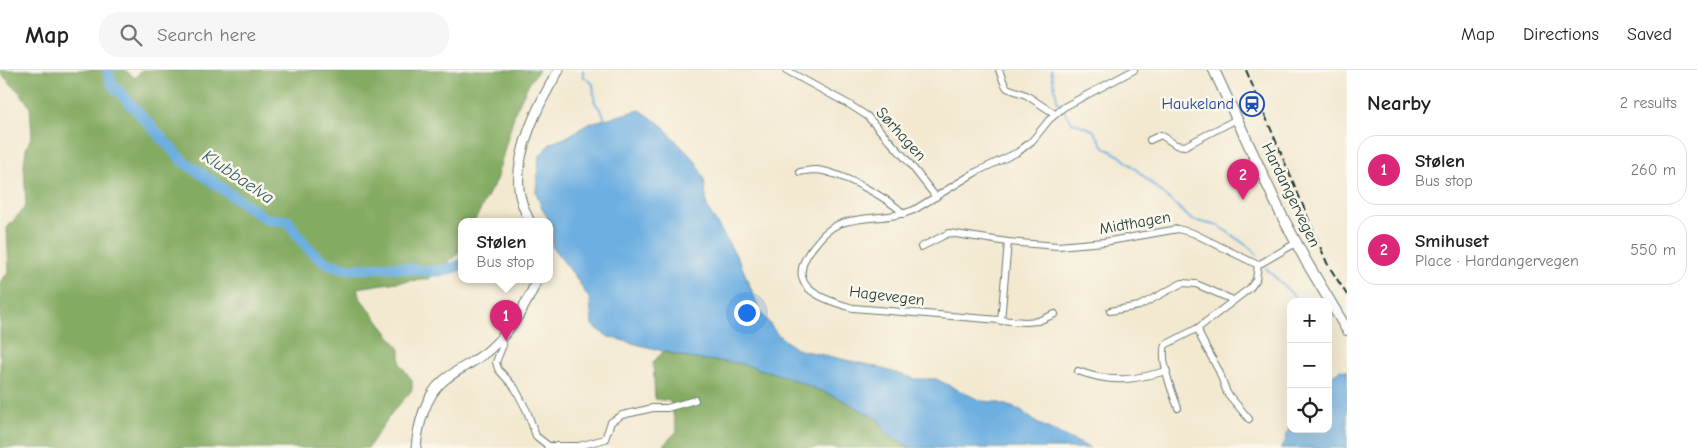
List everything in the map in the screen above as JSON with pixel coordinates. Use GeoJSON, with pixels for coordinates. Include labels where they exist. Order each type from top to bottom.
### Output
{"type":"FeatureCollection","features":[{"type":"Feature","properties":{"kind":"main road"},"geometry":{"type":"LineString","coordinates":[[528,218],[520,198],[520,166],[525,142],[534,117],[559,70]]}},
{"type":"Feature","properties":{"kind":"main road","name":"Hardangervegen"},"geometry":{"type":"LineString","coordinates":[[1214,70],[1281,214],[1347,330]]}},
{"type":"Feature","properties":{"kind":"main road"},"geometry":{"type":"LineString","coordinates":[[416,448],[427,405],[433,392],[442,382],[476,359],[500,339],[516,320],[536,283]]}},
{"type":"Feature","properties":{"kind":"street","name":"Sørhagen"},"geometry":{"type":"LineString","coordinates":[[786,70],[844,101],[867,116],[907,160],[936,197]]}},
{"type":"Feature","properties":{"kind":"street"},"geometry":{"type":"LineString","coordinates":[[999,70],[1007,88],[1060,111]]}},
{"type":"Feature","properties":{"kind":"street","name":"Hagevegen"},"geometry":{"type":"LineString","coordinates":[[1056,314],[1038,321],[1001,321],[853,308],[826,299],[806,285],[801,275],[803,262],[830,228],[860,219],[904,214],[926,204],[976,172],[1018,152],[1038,135],[1060,111],[1134,70]]}},
{"type":"Feature","properties":{"kind":"street"},"geometry":{"type":"LineString","coordinates":[[1150,140],[1161,135],[1176,144],[1185,146],[1237,119]]}},
{"type":"Feature","properties":{"kind":"street"},"geometry":{"type":"LineString","coordinates":[[800,172],[822,171],[856,184],[889,201],[904,214]]}},
{"type":"Feature","properties":{"kind":"street","name":"Midthagen"},"geometry":{"type":"LineString","coordinates":[[921,247],[948,233],[1046,246],[1073,246],[1178,229],[1193,233],[1258,265]]}},
{"type":"Feature","properties":{"kind":"street"},"geometry":{"type":"LineString","coordinates":[[1001,321],[1008,242]]}},
{"type":"Feature","properties":{"kind":"street"},"geometry":{"type":"LineString","coordinates":[[1178,408],[1167,371],[1164,352],[1165,345],[1198,328],[1253,284],[1257,275],[1258,265],[1296,243]]}},
{"type":"Feature","properties":{"kind":"street"},"geometry":{"type":"LineString","coordinates":[[1110,310],[1139,306],[1182,283],[1196,284],[1233,300]]}},
{"type":"Feature","properties":{"kind":"street"},"geometry":{"type":"LineString","coordinates":[[1198,328],[1201,338],[1223,380],[1226,393],[1249,419]]}},
{"type":"Feature","properties":{"kind":"street"},"geometry":{"type":"LineString","coordinates":[[500,339],[503,345],[496,362],[498,369],[515,388],[527,411],[536,436],[549,447],[580,446],[605,439],[611,422],[622,415],[653,408],[667,408],[695,400]]}},
{"type":"Feature","properties":{"kind":"street"},"geometry":{"type":"LineString","coordinates":[[1078,371],[1117,380],[1167,371]]}},
{"type":"Feature","properties":{"kind":"green space"},"geometry":{"type":"Polygon","coordinates":[[[0,70],[125,70],[135,78],[142,70],[539,70],[529,83],[515,112],[496,180],[476,218],[458,218],[457,255],[429,279],[357,288],[361,299],[400,349],[400,364],[412,380],[412,390],[390,415],[368,448],[0,448],[0,282],[9,272],[7,228],[26,206],[24,165],[26,149],[32,135],[30,107],[21,94],[0,73],[0,70]]]}},
{"type":"Feature","properties":{"kind":"green space"},"geometry":{"type":"Polygon","coordinates":[[[663,352],[694,359],[738,363],[784,376],[841,399],[879,420],[886,433],[911,448],[661,448],[677,431],[670,401],[655,399],[653,362],[663,352]]]}},
{"type":"Feature","properties":{"kind":"water"},"geometry":{"type":"Polygon","coordinates":[[[640,110],[659,123],[696,162],[704,179],[707,207],[740,262],[760,311],[777,334],[796,349],[873,366],[916,379],[936,379],[981,401],[996,402],[1021,410],[1037,423],[1090,448],[911,448],[886,433],[879,420],[841,399],[784,376],[738,363],[694,359],[609,337],[592,325],[590,300],[575,276],[553,248],[553,218],[548,218],[542,209],[536,192],[539,157],[551,143],[565,138],[590,123],[640,110]]]}},
{"type":"Feature","properties":{"kind":"water"},"geometry":{"type":"Polygon","coordinates":[[[1340,370],[1347,371],[1347,448],[1280,448],[1285,442],[1287,433],[1332,433],[1332,375],[1340,370]]]}},
{"type":"Feature","properties":{"kind":"waterway","name":"Klubbaelva"},"geometry":{"type":"LineString","coordinates":[[108,70],[111,83],[184,162],[266,219],[288,221],[306,246],[324,261],[338,267],[360,269],[391,267],[422,271],[443,271],[458,266]]}},
{"type":"Feature","properties":{"kind":"waterway"},"geometry":{"type":"LineString","coordinates":[[583,70],[583,76],[593,84],[595,103],[605,119]]}},
{"type":"Feature","properties":{"kind":"waterway"},"geometry":{"type":"LineString","coordinates":[[1051,70],[1058,103],[1061,106]]}},
{"type":"Feature","properties":{"kind":"waterway"},"geometry":{"type":"LineString","coordinates":[[1063,110],[1072,122],[1093,130],[1105,148],[1120,156],[1192,220],[1219,226],[1253,250],[1258,256]]}},
{"type":"Feature","properties":{"kind":"waterway"},"geometry":{"type":"LineString","coordinates":[[1266,268],[1295,298]]}},
{"type":"Feature","properties":{"kind":"railway"},"geometry":{"type":"LineString","coordinates":[[1246,70],[1327,263],[1347,295]]}},
{"type":"Feature","properties":{"kind":"place","name":"Haukeland"},"geometry":{"type":"Point","coordinates":[1252,104]}},
{"type":"Feature","properties":{"kind":"place","name":"Smihuset"},"geometry":{"type":"Point","coordinates":[1243,200]}},
{"type":"Feature","properties":{"kind":"place","name":"Stølen"},"geometry":{"type":"Point","coordinates":[506,341]}}]}
